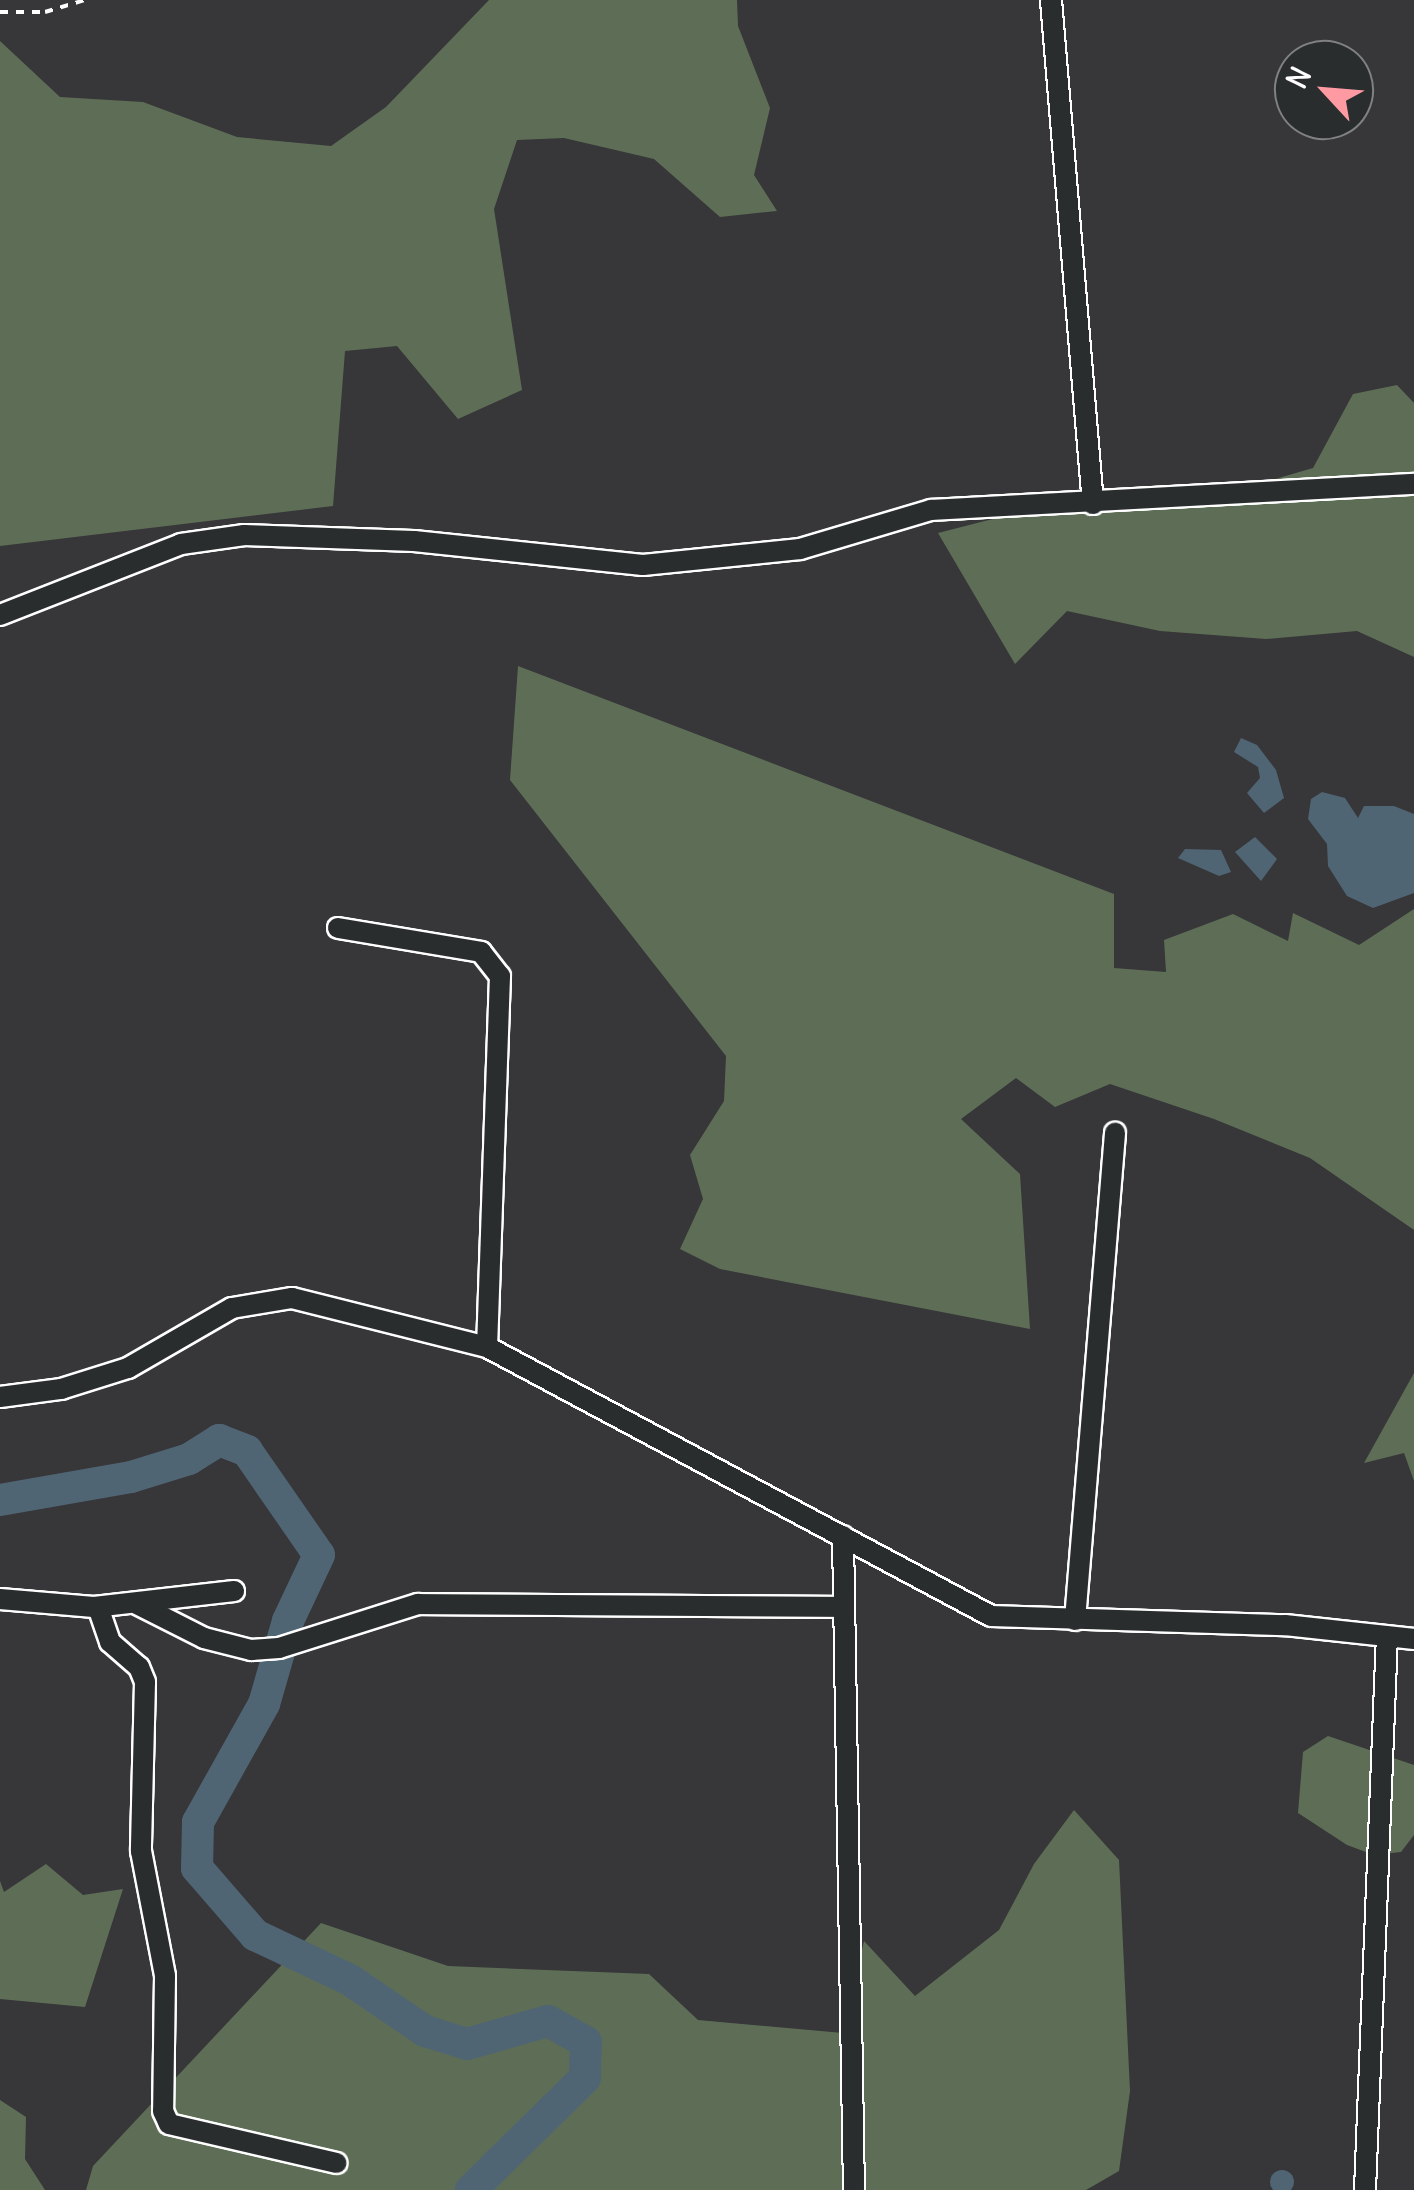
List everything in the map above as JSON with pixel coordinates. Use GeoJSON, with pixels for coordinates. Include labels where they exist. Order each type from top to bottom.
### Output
{"type":"FeatureCollection","features":[{"type":"Feature","properties":{"kind":"street"},"geometry":{"type":"LineString","coordinates":[[1051,0],[1092,504]]}},
{"type":"Feature","properties":{"kind":"street"},"geometry":{"type":"LineString","coordinates":[[0,615],[181,544],[244,535],[414,541],[643,565],[800,548],[931,510],[1414,484]]}},
{"type":"Feature","properties":{"kind":"street"},"geometry":{"type":"LineString","coordinates":[[338,928],[481,952],[500,976],[487,1347]]}},
{"type":"Feature","properties":{"kind":"street"},"geometry":{"type":"LineString","coordinates":[[1075,1620],[1115,1133]]}},
{"type":"Feature","properties":{"kind":"street"},"geometry":{"type":"LineString","coordinates":[[0,1397],[62,1389],[128,1368],[232,1308],[266,1299],[292,1298],[487,1347],[990,1616],[1285,1624],[1414,1638]]}},
{"type":"Feature","properties":{"kind":"street"},"geometry":{"type":"LineString","coordinates":[[843,1536],[854,2190]]}},
{"type":"Feature","properties":{"kind":"street"},"geometry":{"type":"LineString","coordinates":[[0,1598],[98,1607],[234,1591]]}},
{"type":"Feature","properties":{"kind":"street"},"geometry":{"type":"LineString","coordinates":[[137,1604],[204,1638],[251,1650],[279,1648],[418,1604],[843,1607]]}},
{"type":"Feature","properties":{"kind":"street"},"geometry":{"type":"LineString","coordinates":[[98,1607],[110,1642],[139,1666],[146,1682],[141,1851],[164,1976],[163,2112],[169,2124],[337,2164]]}},
{"type":"Feature","properties":{"kind":"street"},"geometry":{"type":"LineString","coordinates":[[1364,2190],[1388,1636]]}},
{"type":"Feature","properties":{"kind":"path"},"geometry":{"type":"LineString","coordinates":[[0,12],[45,12],[85,0]]}},
{"type":"Feature","properties":{"kind":"green space"},"geometry":{"type":"Polygon","coordinates":[[[489,0],[737,0],[738,26],[770,108],[754,175],[777,211],[720,217],[654,159],[564,138],[517,140],[494,209],[522,390],[458,419],[397,346],[345,351],[333,506],[0,546],[0,41],[60,97],[143,102],[237,137],[331,146],[386,107],[489,0]]]}},
{"type":"Feature","properties":{"kind":"green space"},"geometry":{"type":"Polygon","coordinates":[[[1397,385],[1414,403],[1414,657],[1357,631],[1266,639],[1160,631],[1067,611],[1015,664],[938,533],[1051,504],[1244,488],[1313,468],[1353,394],[1397,385]]]}},
{"type":"Feature","properties":{"kind":"green space"},"geometry":{"type":"Polygon","coordinates":[[[518,666],[1114,894],[1114,968],[1166,972],[1164,940],[1233,914],[1288,941],[1293,913],[1359,945],[1414,909],[1414,1230],[1310,1158],[1214,1119],[1110,1084],[1055,1107],[1016,1078],[961,1119],[1020,1174],[1030,1329],[720,1269],[680,1249],[703,1199],[690,1155],[724,1101],[726,1056],[510,780],[518,666]]]}},
{"type":"Feature","properties":{"kind":"green space"},"geometry":{"type":"Polygon","coordinates":[[[1414,1373],[1414,1481],[1404,1453],[1364,1463],[1414,1373]]]}},
{"type":"Feature","properties":{"kind":"green space"},"geometry":{"type":"Polygon","coordinates":[[[1328,1736],[1414,1765],[1414,1835],[1401,1852],[1374,1855],[1347,1845],[1298,1813],[1303,1752],[1328,1736]]]}},
{"type":"Feature","properties":{"kind":"green space"},"geometry":{"type":"Polygon","coordinates":[[[1074,1810],[1119,1860],[1130,2091],[1119,2171],[1086,2190],[86,2190],[93,2166],[321,1923],[448,1966],[649,1974],[698,2020],[843,2033],[864,1941],[915,1996],[999,1930],[1034,1864],[1074,1810]]]}},
{"type":"Feature","properties":{"kind":"green space"},"geometry":{"type":"Polygon","coordinates":[[[46,1864],[83,1895],[123,1889],[85,2007],[0,1999],[0,1881],[4,1892],[46,1864]]]}},
{"type":"Feature","properties":{"kind":"green space"},"geometry":{"type":"Polygon","coordinates":[[[0,2100],[26,2117],[25,2159],[45,2190],[0,2190],[0,2100]]]}},
{"type":"Feature","properties":{"kind":"water"},"geometry":{"type":"Polygon","coordinates":[[[1241,738],[1257,745],[1276,770],[1284,798],[1264,813],[1247,793],[1260,778],[1258,767],[1234,752],[1241,738]]]}},
{"type":"Feature","properties":{"kind":"water"},"geometry":{"type":"Polygon","coordinates":[[[1322,792],[1345,798],[1358,818],[1364,806],[1394,806],[1414,814],[1414,893],[1373,908],[1347,896],[1328,866],[1327,844],[1308,819],[1311,799],[1322,792]]]}},
{"type":"Feature","properties":{"kind":"water"},"geometry":{"type":"Polygon","coordinates":[[[1255,837],[1277,859],[1261,881],[1235,852],[1255,837]]]}},
{"type":"Feature","properties":{"kind":"water"},"geometry":{"type":"Polygon","coordinates":[[[1185,849],[1221,850],[1231,872],[1219,876],[1178,858],[1185,849]]]}},
{"type":"Feature","properties":{"kind":"water"},"geometry":{"type":"Polygon","coordinates":[[[1282,2170],[1294,2182],[1282,2194],[1270,2182],[1282,2170]]]}},
{"type":"Feature","properties":{"kind":"waterway"},"geometry":{"type":"LineString","coordinates":[[0,1500],[131,1477],[189,1459],[219,1440],[247,1451],[319,1555],[288,1621],[264,1704],[198,1822],[197,1868],[255,1935],[350,1980],[425,2031],[467,2044],[548,2021],[586,2042],[585,2078],[471,2190]]}}]}
